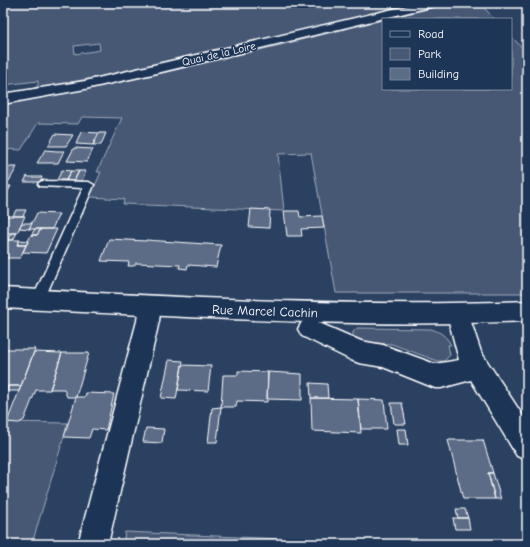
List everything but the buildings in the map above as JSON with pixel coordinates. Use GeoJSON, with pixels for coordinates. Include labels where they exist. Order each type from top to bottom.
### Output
{"type":"FeatureCollection","features":[{"type":"Feature","properties":{"kind":"main road","name":"Quai de la Loire"},"geometry":{"type":"LineString","coordinates":[[3,99],[85,85],[150,71],[434,3]]}},
{"type":"Feature","properties":{"kind":"main road","name":"Rue Marcel Cachin"},"geometry":{"type":"LineString","coordinates":[[3,298],[290,312],[458,314],[527,311]]}},
{"type":"Feature","properties":{"kind":"street"},"geometry":{"type":"LineString","coordinates":[[93,544],[146,328],[150,305]]}},
{"type":"Feature","properties":{"kind":"street"},"geometry":{"type":"LineString","coordinates":[[458,314],[467,350],[476,367],[527,446]]}},
{"type":"Feature","properties":{"kind":"street"},"geometry":{"type":"LineString","coordinates":[[310,329],[359,352],[383,356],[435,376],[441,376],[476,367]]}},
{"type":"Feature","properties":{"kind":"lane"},"geometry":{"type":"LineString","coordinates":[[38,300],[89,186],[44,184]]}},
{"type":"Feature","properties":{"kind":"green space"},"geometry":{"type":"Polygon","coordinates":[[[3,3],[30,3],[29,5],[56,3],[422,3],[132,71],[33,89],[38,86],[38,81],[3,85],[3,3]],[[99,43],[74,46],[75,54],[100,50],[99,43]]]}},
{"type":"Feature","properties":{"kind":"green space"},"geometry":{"type":"Polygon","coordinates":[[[453,3],[499,3],[483,7],[494,18],[390,18],[453,3]]]}},
{"type":"Feature","properties":{"kind":"green space"},"geometry":{"type":"Polygon","coordinates":[[[382,20],[382,90],[512,90],[512,37],[527,53],[527,293],[336,293],[311,153],[278,154],[284,211],[123,204],[124,199],[90,197],[101,172],[97,172],[122,118],[82,117],[78,124],[38,123],[21,150],[3,149],[3,104],[99,87],[382,20]]]}},
{"type":"Feature","properties":{"kind":"green space"},"geometry":{"type":"Polygon","coordinates":[[[357,328],[431,329],[440,333],[447,339],[451,345],[448,345],[450,355],[444,361],[437,361],[392,344],[359,342],[353,337],[353,332],[357,328]]]}},
{"type":"Feature","properties":{"kind":"green space"},"geometry":{"type":"Polygon","coordinates":[[[3,422],[68,423],[32,544],[3,544],[3,422]]]}},
{"type":"Feature","properties":{"kind":"green space"},"geometry":{"type":"Polygon","coordinates":[[[125,532],[328,541],[328,544],[123,544],[125,532]]]}}]}
